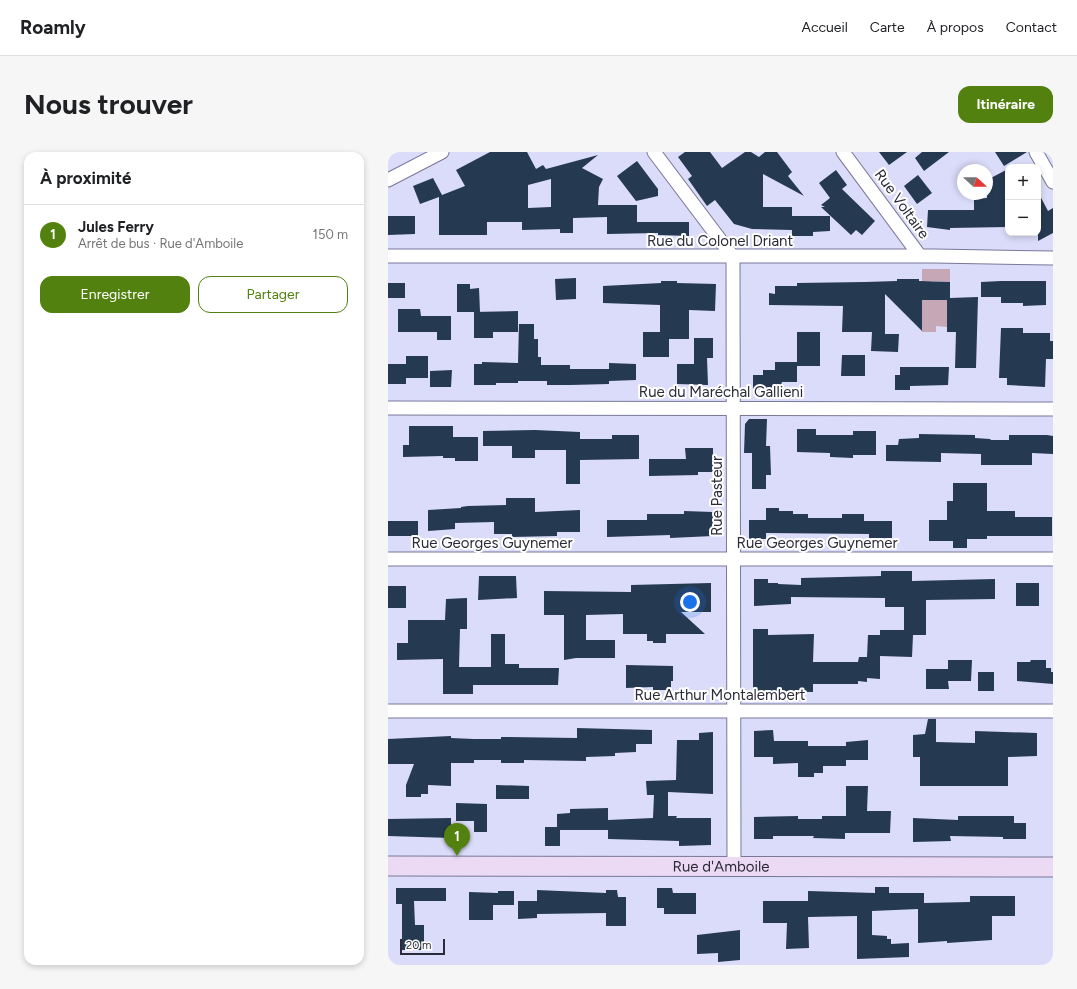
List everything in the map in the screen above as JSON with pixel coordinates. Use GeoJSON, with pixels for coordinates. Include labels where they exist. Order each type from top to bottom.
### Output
{"type":"FeatureCollection","features":[{"type":"Feature","properties":{"kind":"street"},"geometry":{"type":"LineString","coordinates":[[388,180],[442,152]]}},
{"type":"Feature","properties":{"kind":"street"},"geometry":{"type":"LineString","coordinates":[[654,152],[733,257]]}},
{"type":"Feature","properties":{"kind":"street","name":"Rue Voltaire"},"geometry":{"type":"LineString","coordinates":[[844,152],[920,256]]}},
{"type":"Feature","properties":{"kind":"street"},"geometry":{"type":"LineString","coordinates":[[1036,152],[1053,182]]}},
{"type":"Feature","properties":{"kind":"street","name":"Rue du Colonel Driant"},"geometry":{"type":"LineString","coordinates":[[388,256],[920,256],[1053,258]]}},
{"type":"Feature","properties":{"kind":"street","name":"Rue Pasteur"},"geometry":{"type":"LineString","coordinates":[[733,257],[734,866]]}},
{"type":"Feature","properties":{"kind":"street","name":"Rue du Maréchal Gallieni"},"geometry":{"type":"LineString","coordinates":[[388,408],[1053,409]]}},
{"type":"Feature","properties":{"kind":"street","name":"Rue Georges Guynemer"},"geometry":{"type":"LineString","coordinates":[[388,559],[1053,559]]}},
{"type":"Feature","properties":{"kind":"street","name":"Rue Arthur Montalembert"},"geometry":{"type":"LineString","coordinates":[[388,711],[1053,711]]}},
{"type":"Feature","properties":{"kind":"street","name":"Rue d'Amboile"},"geometry":{"type":"LineString","coordinates":[[388,866],[1053,867]]}},
{"type":"Feature","properties":{"kind":"shaded area"},"geometry":{"type":"Polygon","coordinates":[[[922,269],[950,269],[950,282],[929,281],[947,300],[947,327],[936,326],[936,332],[922,332],[922,269]]]}},
{"type":"Feature","properties":{"kind":"building"},"geometry":{"type":"Polygon","coordinates":[[[490,152],[527,152],[536,169],[543,165],[546,169],[598,155],[582,168],[603,179],[599,187],[598,205],[637,205],[637,222],[689,222],[689,236],[658,235],[658,233],[607,234],[607,217],[573,218],[573,233],[560,233],[560,229],[522,230],[522,222],[487,222],[487,235],[439,235],[439,197],[420,204],[413,186],[433,178],[442,195],[465,186],[456,170],[490,152]],[[551,179],[528,185],[528,208],[551,207],[551,179]]]}},
{"type":"Feature","properties":{"kind":"building"},"geometry":{"type":"Polygon","coordinates":[[[685,152],[710,152],[722,168],[745,152],[751,152],[759,157],[765,152],[777,152],[792,172],[788,176],[804,196],[763,174],[763,207],[792,207],[792,216],[830,216],[830,231],[813,232],[813,236],[792,236],[792,230],[752,229],[734,224],[715,200],[707,206],[688,179],[692,176],[678,157],[685,152]]]}},
{"type":"Feature","properties":{"kind":"building"},"geometry":{"type":"Polygon","coordinates":[[[879,152],[907,152],[889,165],[879,152]]]}},
{"type":"Feature","properties":{"kind":"building"},"geometry":{"type":"Polygon","coordinates":[[[922,152],[949,152],[924,171],[915,158],[922,152]]]}},
{"type":"Feature","properties":{"kind":"building"},"geometry":{"type":"Polygon","coordinates":[[[995,152],[1027,152],[1005,164],[1004,166],[995,152]]]}},
{"type":"Feature","properties":{"kind":"building"},"geometry":{"type":"Polygon","coordinates":[[[637,161],[658,189],[658,196],[636,201],[617,176],[637,161]]]}},
{"type":"Feature","properties":{"kind":"building"},"geometry":{"type":"Polygon","coordinates":[[[836,170],[847,185],[842,189],[875,221],[862,235],[856,230],[851,235],[821,207],[825,207],[821,205],[830,198],[819,183],[836,170]]]}},
{"type":"Feature","properties":{"kind":"building"},"geometry":{"type":"Polygon","coordinates":[[[1005,171],[1005,227],[950,228],[950,230],[927,227],[928,210],[974,210],[974,200],[993,200],[993,177],[1005,171]]]}},
{"type":"Feature","properties":{"kind":"building"},"geometry":{"type":"Polygon","coordinates":[[[918,175],[932,193],[917,204],[904,186],[918,175]]]}},
{"type":"Feature","properties":{"kind":"building"},"geometry":{"type":"Polygon","coordinates":[[[1041,198],[1048,211],[1053,208],[1053,233],[1038,241],[1038,236],[1041,236],[1041,198]]]}},
{"type":"Feature","properties":{"kind":"building"},"geometry":{"type":"Polygon","coordinates":[[[388,216],[415,216],[415,234],[388,235],[388,216]]]}},
{"type":"Feature","properties":{"kind":"building"},"geometry":{"type":"Polygon","coordinates":[[[576,278],[576,299],[556,300],[555,279],[576,278]]]}},
{"type":"Feature","properties":{"kind":"building"},"geometry":{"type":"Polygon","coordinates":[[[897,279],[919,279],[919,281],[950,282],[950,298],[978,297],[976,368],[955,368],[956,332],[947,332],[947,300],[922,300],[922,331],[885,294],[885,334],[899,334],[898,352],[871,351],[872,332],[842,332],[843,306],[769,305],[769,293],[775,294],[775,286],[797,286],[797,283],[897,281],[897,279]]]}},
{"type":"Feature","properties":{"kind":"building"},"geometry":{"type":"Polygon","coordinates":[[[661,281],[716,284],[715,311],[689,310],[689,339],[669,339],[669,357],[643,357],[643,332],[660,332],[660,305],[603,303],[603,286],[661,283],[661,281]]]}},
{"type":"Feature","properties":{"kind":"building"},"geometry":{"type":"Polygon","coordinates":[[[1046,281],[1046,305],[1023,306],[1023,303],[1001,303],[1001,297],[981,297],[981,282],[1046,281]]]}},
{"type":"Feature","properties":{"kind":"building"},"geometry":{"type":"Polygon","coordinates":[[[388,283],[405,283],[405,298],[388,298],[388,283]]]}},
{"type":"Feature","properties":{"kind":"building"},"geometry":{"type":"Polygon","coordinates":[[[457,284],[470,284],[470,289],[479,288],[480,312],[457,312],[457,284]]]}},
{"type":"Feature","properties":{"kind":"building"},"geometry":{"type":"Polygon","coordinates":[[[398,309],[420,309],[421,316],[451,316],[451,340],[437,340],[437,332],[398,332],[398,309]]]}},
{"type":"Feature","properties":{"kind":"building"},"geometry":{"type":"Polygon","coordinates":[[[518,311],[518,332],[493,332],[493,338],[474,338],[474,312],[518,311]]]}},
{"type":"Feature","properties":{"kind":"building"},"geometry":{"type":"Polygon","coordinates":[[[519,324],[534,324],[534,339],[538,339],[538,357],[541,357],[541,365],[570,365],[570,369],[609,369],[609,363],[636,364],[636,380],[609,381],[609,384],[547,385],[547,381],[518,381],[518,383],[496,383],[496,385],[474,385],[474,364],[482,364],[482,362],[518,363],[519,324]]]}},
{"type":"Feature","properties":{"kind":"building"},"geometry":{"type":"Polygon","coordinates":[[[1001,328],[1023,328],[1023,333],[1050,333],[1050,341],[1053,341],[1053,359],[1046,359],[1045,387],[1007,385],[1007,378],[999,378],[1001,328]]]}},
{"type":"Feature","properties":{"kind":"building"},"geometry":{"type":"Polygon","coordinates":[[[797,332],[820,332],[820,366],[797,366],[797,382],[782,382],[781,385],[775,385],[775,388],[769,388],[769,390],[753,390],[753,375],[763,375],[763,370],[775,370],[775,362],[797,362],[797,332]]]}},
{"type":"Feature","properties":{"kind":"building"},"geometry":{"type":"Polygon","coordinates":[[[694,338],[713,338],[713,358],[707,358],[708,385],[677,384],[677,364],[694,364],[694,338]]]}},
{"type":"Feature","properties":{"kind":"building"},"geometry":{"type":"Polygon","coordinates":[[[842,355],[865,355],[865,376],[841,376],[842,355]]]}},
{"type":"Feature","properties":{"kind":"building"},"geometry":{"type":"Polygon","coordinates":[[[406,356],[428,356],[428,378],[406,378],[406,384],[388,384],[388,364],[406,364],[406,356]]]}},
{"type":"Feature","properties":{"kind":"building"},"geometry":{"type":"Polygon","coordinates":[[[900,367],[949,367],[948,385],[910,386],[910,390],[895,390],[895,375],[900,375],[900,367]]]}},
{"type":"Feature","properties":{"kind":"building"},"geometry":{"type":"Polygon","coordinates":[[[452,370],[451,387],[430,387],[430,371],[452,370]]]}},
{"type":"Feature","properties":{"kind":"building"},"geometry":{"type":"Polygon","coordinates":[[[749,419],[767,419],[766,446],[770,446],[771,475],[766,475],[766,489],[752,489],[752,453],[744,453],[745,424],[749,419]]]}},
{"type":"Feature","properties":{"kind":"building"},"geometry":{"type":"Polygon","coordinates":[[[409,426],[453,426],[453,437],[478,437],[478,461],[455,461],[455,458],[443,458],[443,456],[403,457],[403,445],[409,445],[409,426]]]}},
{"type":"Feature","properties":{"kind":"building"},"geometry":{"type":"Polygon","coordinates":[[[797,429],[816,429],[816,435],[853,435],[853,431],[876,431],[876,455],[853,455],[853,458],[830,457],[830,453],[797,452],[797,429]]]}},
{"type":"Feature","properties":{"kind":"building"},"geometry":{"type":"Polygon","coordinates":[[[535,430],[580,432],[580,439],[612,439],[612,435],[639,435],[639,459],[580,460],[580,484],[566,484],[566,450],[535,450],[535,458],[512,458],[512,446],[483,446],[483,431],[535,430]]]}},
{"type":"Feature","properties":{"kind":"building"},"geometry":{"type":"Polygon","coordinates":[[[919,434],[975,435],[975,438],[991,440],[1009,440],[1009,435],[1047,435],[1053,436],[1053,454],[1032,453],[1032,465],[981,465],[981,454],[941,453],[941,462],[886,461],[886,445],[898,445],[899,439],[919,438],[919,434]]]}},
{"type":"Feature","properties":{"kind":"building"},"geometry":{"type":"Polygon","coordinates":[[[685,448],[713,448],[713,472],[698,472],[698,475],[649,476],[649,459],[686,459],[685,448]]]}},
{"type":"Feature","properties":{"kind":"building"},"geometry":{"type":"Polygon","coordinates":[[[953,483],[987,483],[987,511],[1015,511],[1015,517],[1052,517],[1052,536],[987,536],[987,539],[967,539],[967,548],[953,548],[953,541],[929,541],[929,520],[947,520],[947,501],[953,501],[953,483]]]}},
{"type":"Feature","properties":{"kind":"building"},"geometry":{"type":"Polygon","coordinates":[[[506,498],[535,498],[535,512],[580,510],[580,532],[557,532],[557,536],[512,537],[512,534],[494,534],[494,522],[455,523],[455,529],[428,531],[428,510],[461,508],[468,506],[506,505],[506,498]]]}},
{"type":"Feature","properties":{"kind":"building"},"geometry":{"type":"Polygon","coordinates":[[[766,508],[779,508],[779,511],[793,511],[793,514],[808,514],[808,518],[842,518],[842,514],[864,514],[864,521],[892,521],[892,538],[869,538],[869,534],[766,533],[766,539],[749,539],[749,520],[766,520],[766,508]]]}},
{"type":"Feature","properties":{"kind":"building"},"geometry":{"type":"Polygon","coordinates":[[[684,511],[713,512],[713,536],[670,538],[670,535],[607,537],[607,520],[647,520],[647,514],[684,514],[684,511]]]}},
{"type":"Feature","properties":{"kind":"building"},"geometry":{"type":"Polygon","coordinates":[[[388,521],[418,521],[418,536],[388,536],[388,521]]]}},
{"type":"Feature","properties":{"kind":"building"},"geometry":{"type":"Polygon","coordinates":[[[881,571],[912,571],[912,581],[995,579],[995,599],[926,600],[926,635],[913,635],[912,657],[880,656],[880,679],[867,678],[867,682],[858,681],[858,684],[813,684],[813,692],[753,691],[753,629],[768,629],[768,635],[814,634],[813,662],[858,662],[859,657],[867,657],[868,635],[880,635],[880,630],[904,630],[904,607],[885,607],[885,598],[791,597],[791,604],[754,606],[754,579],[768,579],[768,583],[801,585],[801,578],[881,576],[881,571]]]}},
{"type":"Feature","properties":{"kind":"building"},"geometry":{"type":"Polygon","coordinates":[[[479,576],[516,576],[517,598],[478,600],[479,576]]]}},
{"type":"Feature","properties":{"kind":"building"},"geometry":{"type":"Polygon","coordinates":[[[711,583],[711,612],[681,612],[705,634],[666,634],[666,643],[653,643],[653,641],[647,641],[647,634],[623,634],[623,614],[586,615],[586,640],[615,640],[615,658],[576,658],[564,660],[564,615],[544,615],[544,591],[631,592],[631,585],[711,583]]]}},
{"type":"Feature","properties":{"kind":"building"},"geometry":{"type":"Polygon","coordinates":[[[1016,583],[1039,583],[1039,606],[1016,606],[1016,583]]]}},
{"type":"Feature","properties":{"kind":"building"},"geometry":{"type":"Polygon","coordinates":[[[388,586],[406,586],[406,608],[388,608],[388,586]]]}},
{"type":"Feature","properties":{"kind":"building"},"geometry":{"type":"Polygon","coordinates":[[[467,598],[467,629],[460,629],[459,667],[491,667],[491,634],[505,634],[505,664],[519,664],[519,668],[559,668],[558,685],[473,685],[473,694],[443,694],[443,659],[397,660],[397,643],[408,643],[408,620],[445,620],[446,599],[467,598]]]}},
{"type":"Feature","properties":{"kind":"building"},"geometry":{"type":"Polygon","coordinates":[[[948,660],[972,660],[971,681],[948,681],[949,689],[926,689],[926,669],[948,669],[948,660]]]}},
{"type":"Feature","properties":{"kind":"building"},"geometry":{"type":"Polygon","coordinates":[[[1031,660],[1046,660],[1046,668],[1051,668],[1051,672],[1053,672],[1053,684],[1017,681],[1017,662],[1030,662],[1031,660]]]}},
{"type":"Feature","properties":{"kind":"building"},"geometry":{"type":"Polygon","coordinates":[[[626,665],[673,666],[673,681],[671,681],[671,690],[653,690],[653,687],[626,688],[626,665]]]}},
{"type":"Feature","properties":{"kind":"building"},"geometry":{"type":"Polygon","coordinates":[[[978,672],[994,672],[994,691],[978,691],[978,672]]]}},
{"type":"Feature","properties":{"kind":"building"},"geometry":{"type":"Polygon","coordinates":[[[928,719],[936,719],[936,742],[975,743],[975,731],[1037,733],[1037,756],[1008,757],[1008,786],[920,786],[920,757],[913,757],[913,735],[925,734],[928,719]]]}},
{"type":"Feature","properties":{"kind":"building"},"geometry":{"type":"Polygon","coordinates":[[[577,728],[652,730],[652,744],[636,744],[636,752],[615,753],[615,756],[586,757],[586,761],[524,760],[524,763],[501,763],[501,760],[474,760],[474,763],[451,763],[451,786],[428,785],[428,794],[421,794],[421,797],[406,797],[406,785],[414,764],[388,764],[388,739],[451,736],[451,738],[474,739],[501,739],[501,737],[577,738],[577,728]]]}},
{"type":"Feature","properties":{"kind":"building"},"geometry":{"type":"Polygon","coordinates":[[[773,730],[774,741],[808,741],[808,746],[846,746],[846,742],[868,740],[868,760],[846,760],[846,766],[823,766],[823,773],[814,773],[814,777],[798,777],[798,763],[773,764],[773,757],[754,757],[754,731],[773,730]]]}},
{"type":"Feature","properties":{"kind":"building"},"geometry":{"type":"Polygon","coordinates":[[[713,732],[713,794],[668,792],[668,816],[677,816],[676,818],[711,818],[711,845],[679,846],[679,841],[608,839],[608,830],[560,830],[560,846],[545,846],[545,827],[557,827],[557,814],[570,813],[570,809],[608,808],[608,820],[653,818],[654,795],[647,795],[646,781],[676,780],[677,740],[699,740],[699,733],[713,732]]]}},
{"type":"Feature","properties":{"kind":"building"},"geometry":{"type":"Polygon","coordinates":[[[496,785],[529,786],[529,799],[496,799],[496,785]]]}},
{"type":"Feature","properties":{"kind":"building"},"geometry":{"type":"Polygon","coordinates":[[[846,786],[868,786],[867,811],[891,811],[890,833],[845,833],[845,839],[813,838],[814,836],[773,836],[773,839],[754,839],[754,817],[798,816],[798,819],[822,819],[822,816],[846,816],[846,786]]]}},
{"type":"Feature","properties":{"kind":"building"},"geometry":{"type":"Polygon","coordinates":[[[456,803],[487,804],[487,832],[474,832],[474,821],[456,821],[456,803]]]}},
{"type":"Feature","properties":{"kind":"building"},"geometry":{"type":"Polygon","coordinates":[[[958,816],[1014,816],[1014,823],[1026,823],[1026,839],[950,836],[951,841],[913,842],[913,818],[958,820],[958,816]]]}},
{"type":"Feature","properties":{"kind":"building"},"geometry":{"type":"Polygon","coordinates":[[[451,818],[451,838],[388,836],[388,819],[451,818]]]}},
{"type":"Feature","properties":{"kind":"building"},"geometry":{"type":"Polygon","coordinates":[[[875,887],[889,887],[889,893],[924,893],[924,903],[970,902],[970,896],[1015,896],[1015,916],[992,916],[992,940],[918,943],[918,909],[872,911],[872,935],[887,936],[887,939],[891,939],[891,944],[909,943],[909,957],[857,959],[857,916],[808,917],[809,948],[786,949],[787,923],[763,923],[763,901],[808,901],[808,891],[875,893],[875,887]]]}},
{"type":"Feature","properties":{"kind":"building"},"geometry":{"type":"Polygon","coordinates":[[[396,888],[446,888],[446,901],[414,901],[415,925],[424,925],[424,950],[402,950],[402,904],[396,904],[396,888]]]}},
{"type":"Feature","properties":{"kind":"building"},"geometry":{"type":"Polygon","coordinates":[[[657,888],[672,888],[673,893],[696,893],[696,914],[664,914],[664,908],[657,908],[657,888]]]}},
{"type":"Feature","properties":{"kind":"building"},"geometry":{"type":"Polygon","coordinates":[[[537,890],[606,893],[606,890],[617,890],[618,897],[626,897],[626,926],[606,926],[606,913],[537,914],[537,918],[518,919],[518,901],[537,901],[537,890]]]}},
{"type":"Feature","properties":{"kind":"building"},"geometry":{"type":"Polygon","coordinates":[[[498,891],[514,891],[514,905],[493,905],[493,920],[469,920],[469,892],[498,893],[498,891]]]}},
{"type":"Feature","properties":{"kind":"building"},"geometry":{"type":"Polygon","coordinates":[[[740,930],[740,960],[718,962],[718,953],[697,954],[697,935],[740,930]]]}},
{"type":"Feature","properties":{"kind":"place","name":"Jules Ferry"},"geometry":{"type":"Point","coordinates":[457,856]}}]}
